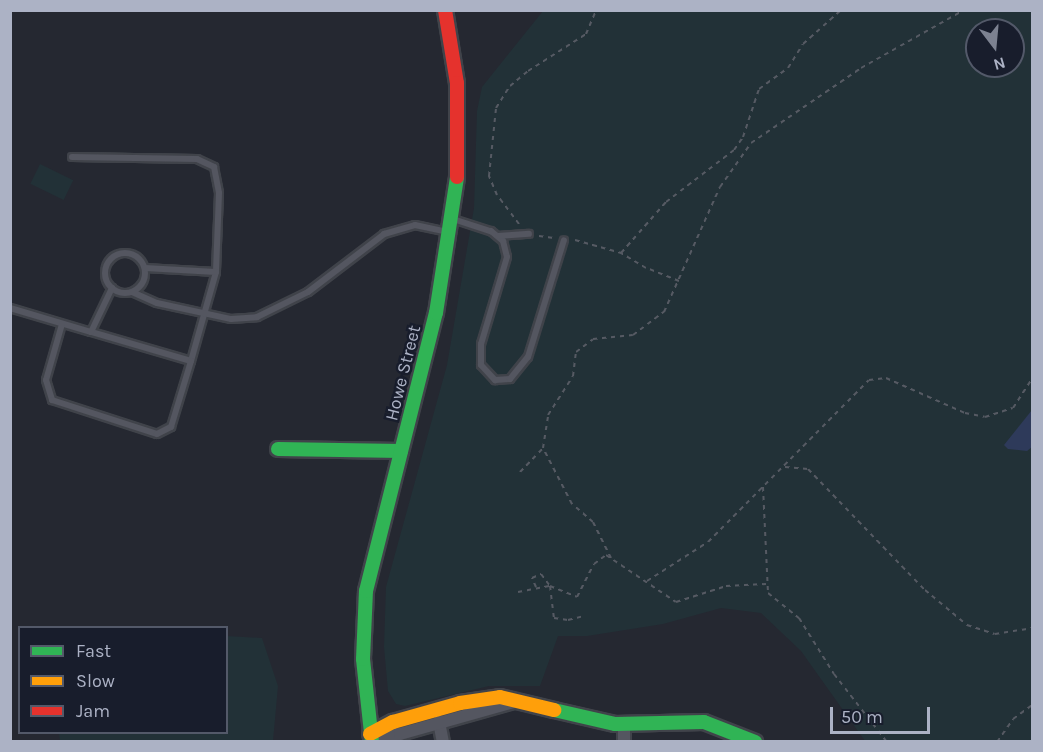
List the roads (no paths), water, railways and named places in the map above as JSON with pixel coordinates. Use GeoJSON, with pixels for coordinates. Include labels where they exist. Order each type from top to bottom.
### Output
{"type":"FeatureCollection","features":[{"type":"Feature","properties":{"kind":"main road","name":"Howe Street"},"geometry":{"type":"LineString","coordinates":[[371,738],[363,659],[365,601],[375,544],[434,324],[451,234],[458,170],[458,101],[445,10]]}},
{"type":"Feature","properties":{"kind":"main road"},"geometry":{"type":"LineString","coordinates":[[278,449],[401,451]]}},
{"type":"Feature","properties":{"kind":"main road"},"geometry":{"type":"LineString","coordinates":[[371,738],[393,722],[433,719],[485,698],[624,724],[704,722],[755,741]]}},
{"type":"Feature","properties":{"kind":"street"},"geometry":{"type":"LineString","coordinates":[[433,719],[443,741]]}},
{"type":"Feature","properties":{"kind":"street"},"geometry":{"type":"LineString","coordinates":[[624,724],[624,741]]}},
{"type":"Feature","properties":{"kind":"lane"},"geometry":{"type":"LineString","coordinates":[[62,324],[46,380],[52,400],[157,434],[171,427],[216,272],[219,202],[214,166],[197,159],[72,157]]}},
{"type":"Feature","properties":{"kind":"lane"},"geometry":{"type":"LineString","coordinates":[[453,219],[475,224],[498,236],[529,234]]}},
{"type":"Feature","properties":{"kind":"lane"},"geometry":{"type":"LineString","coordinates":[[216,272],[145,268],[133,254],[120,253],[110,260],[105,278],[112,288],[132,292],[157,303],[231,319],[275,311],[308,292],[377,238],[398,228],[428,226],[451,234]]}},
{"type":"Feature","properties":{"kind":"lane"},"geometry":{"type":"LineString","coordinates":[[498,236],[507,256],[481,344],[481,365],[495,380],[510,379],[528,357],[564,240]]}},
{"type":"Feature","properties":{"kind":"lane"},"geometry":{"type":"LineString","coordinates":[[132,292],[141,285],[145,268]]}},
{"type":"Feature","properties":{"kind":"lane"},"geometry":{"type":"LineString","coordinates":[[92,332],[112,288]]}},
{"type":"Feature","properties":{"kind":"lane"},"geometry":{"type":"LineString","coordinates":[[10,308],[191,361]]}},
{"type":"Feature","properties":{"kind":"water"},"geometry":{"type":"Polygon","coordinates":[[[1032,410],[1032,447],[1027,451],[1008,449],[1004,445],[1032,410]]]}}]}
